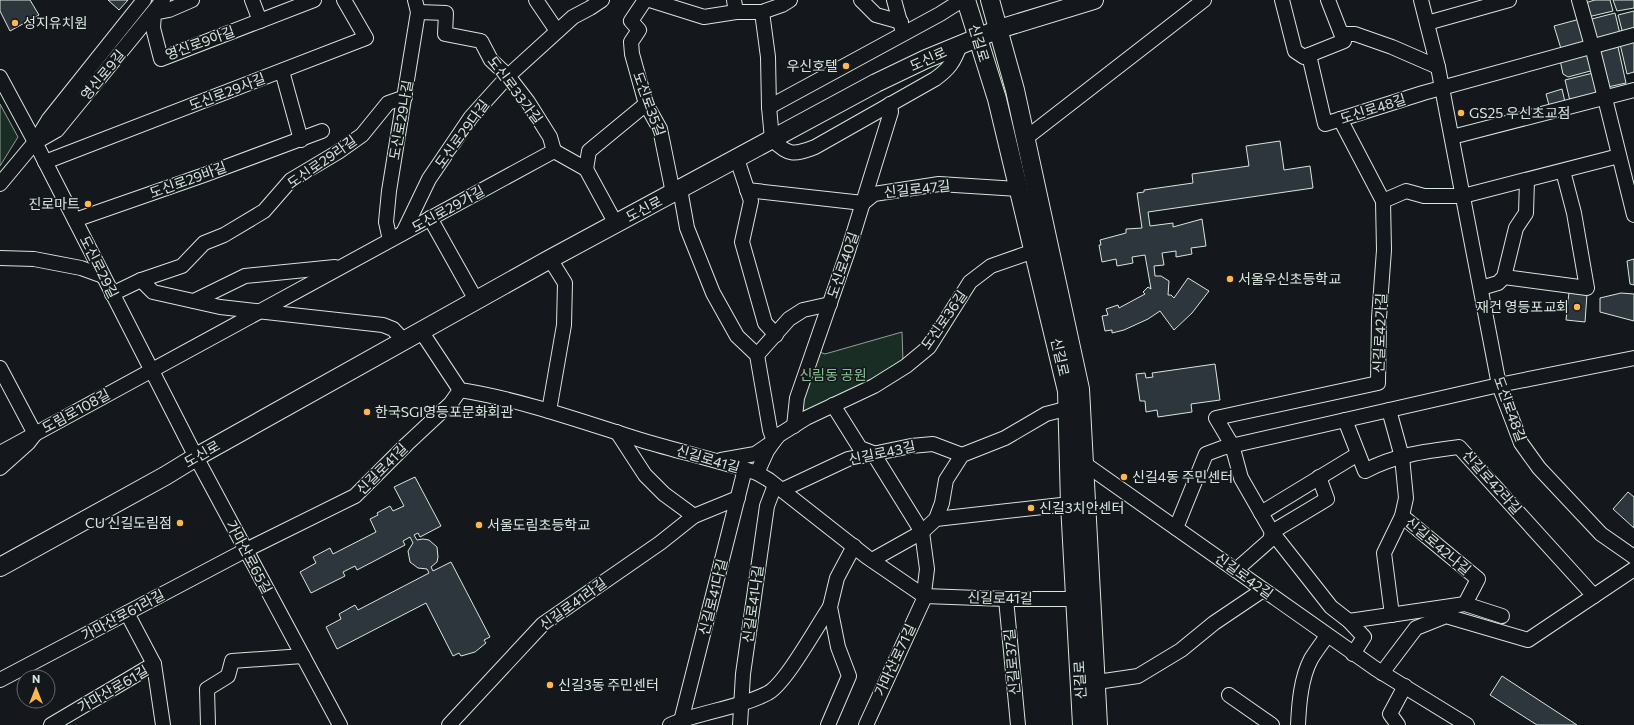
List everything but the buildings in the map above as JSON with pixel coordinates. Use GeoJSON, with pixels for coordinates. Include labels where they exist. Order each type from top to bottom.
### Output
{"type":"FeatureCollection","features":[{"type":"Feature","properties":{"kind":"main road","name":"신길로"},"geometry":{"type":"LineString","coordinates":[[966,0],[997,100],[1064,375],[1069,408],[1070,504],[1082,725]]}},
{"type":"Feature","properties":{"kind":"main road","name":"신길로"},"geometry":{"type":"LineString","coordinates":[[990,0],[1026,138],[1079,383],[1085,464],[1098,725]]}},
{"type":"Feature","properties":{"kind":"main road","name":"도신로"},"geometry":{"type":"LineString","coordinates":[[0,567],[165,476],[196,457],[550,259],[876,83],[926,59],[998,29],[1094,0]]}},
{"type":"Feature","properties":{"kind":"street"},"geometry":{"type":"LineString","coordinates":[[0,184],[36,142],[49,119],[144,0]]}},
{"type":"Feature","properties":{"kind":"street","name":"영신로9길"},"geometry":{"type":"LineString","coordinates":[[36,142],[57,130],[154,13],[163,0]]}},
{"type":"Feature","properties":{"kind":"street"},"geometry":{"type":"LineString","coordinates":[[154,13],[169,10],[192,0]]}},
{"type":"Feature","properties":{"kind":"street"},"geometry":{"type":"LineString","coordinates":[[252,0],[260,21]]}},
{"type":"Feature","properties":{"kind":"street","name":"영신로9아길"},"geometry":{"type":"LineString","coordinates":[[154,13],[153,28],[161,59],[314,0]]}},
{"type":"Feature","properties":{"kind":"street","name":"도신로29사길"},"geometry":{"type":"LineString","coordinates":[[45,162],[366,38],[344,0]]}},
{"type":"Feature","properties":{"kind":"street"},"geometry":{"type":"LineString","coordinates":[[536,0],[557,31]]}},
{"type":"Feature","properties":{"kind":"street","name":"도신로29다길"},"geometry":{"type":"LineString","coordinates":[[403,233],[429,179],[471,117],[508,76],[557,31],[573,17],[602,0]]}},
{"type":"Feature","properties":{"kind":"street","name":"도신로35길"},"geometry":{"type":"LineString","coordinates":[[645,0],[631,21],[639,30],[631,42],[632,54],[646,104],[660,129],[676,191]]}},
{"type":"Feature","properties":{"kind":"street"},"geometry":{"type":"LineString","coordinates":[[650,0],[704,17],[735,6],[762,12],[782,5],[790,0]]}},
{"type":"Feature","properties":{"kind":"street"},"geometry":{"type":"LineString","coordinates":[[861,0],[876,15],[902,28]]}},
{"type":"Feature","properties":{"kind":"street"},"geometry":{"type":"LineString","coordinates":[[894,0],[902,28]]}},
{"type":"Feature","properties":{"kind":"street"},"geometry":{"type":"LineString","coordinates":[[769,107],[902,28],[940,14],[962,0]]}},
{"type":"Feature","properties":{"kind":"street"},"geometry":{"type":"LineString","coordinates":[[1026,138],[1204,0]]}},
{"type":"Feature","properties":{"kind":"street"},"geometry":{"type":"LineString","coordinates":[[1282,0],[1295,50],[1304,57],[1344,41],[1328,0]]}},
{"type":"Feature","properties":{"kind":"street","name":"도신로48길"},"geometry":{"type":"LineString","coordinates":[[1421,0],[1438,67],[1499,385],[1521,443],[1539,468],[1601,534],[1634,557]]}},
{"type":"Feature","properties":{"kind":"street"},"geometry":{"type":"LineString","coordinates":[[1427,24],[1509,0]]}},
{"type":"Feature","properties":{"kind":"street"},"geometry":{"type":"LineString","coordinates":[[1579,0],[1634,215]]}},
{"type":"Feature","properties":{"kind":"street","name":"도신로33가길"},"geometry":{"type":"LineString","coordinates":[[417,6],[446,13],[445,34],[481,41],[491,60],[508,76],[528,102],[550,137],[554,151]]}},
{"type":"Feature","properties":{"kind":"street","name":"도신로29나길"},"geometry":{"type":"LineString","coordinates":[[390,240],[386,222],[388,191],[405,97],[417,6]]}},
{"type":"Feature","properties":{"kind":"street"},"geometry":{"type":"LineString","coordinates":[[762,12],[768,58],[769,107],[772,140],[785,152],[794,153],[809,149],[836,136],[935,79],[947,70],[955,58],[960,45]]}},
{"type":"Feature","properties":{"kind":"street"},"geometry":{"type":"LineString","coordinates":[[1342,36],[1346,34],[1355,34],[1392,47],[1438,67]]}},
{"type":"Feature","properties":{"kind":"street","name":"도신로48길"},"geometry":{"type":"LineString","coordinates":[[1309,55],[1325,124],[1423,92],[1634,35]]}},
{"type":"Feature","properties":{"kind":"street"},"geometry":{"type":"LineString","coordinates":[[282,71],[301,140]]}},
{"type":"Feature","properties":{"kind":"street","name":"도신로29길"},"geometry":{"type":"LineString","coordinates":[[0,77],[36,142],[196,457]]}},
{"type":"Feature","properties":{"kind":"street"},"geometry":{"type":"LineString","coordinates":[[1452,137],[1634,90]]}},
{"type":"Feature","properties":{"kind":"street","name":"도신로29라길"},"geometry":{"type":"LineString","coordinates":[[112,294],[141,280],[182,266],[204,243],[224,235],[264,211],[291,180],[338,152],[362,134],[388,103],[405,97]]}},
{"type":"Feature","properties":{"kind":"street"},"geometry":{"type":"LineString","coordinates":[[586,169],[589,151],[646,104]]}},
{"type":"Feature","properties":{"kind":"street","name":"도신로40길"},"geometry":{"type":"LineString","coordinates":[[794,426],[796,398],[864,203],[891,112],[890,104]]}},
{"type":"Feature","properties":{"kind":"street","name":"신길로42가길"},"geometry":{"type":"LineString","coordinates":[[1232,445],[1216,418],[1378,383],[1379,318],[1384,250],[1383,201],[1340,119]]}},
{"type":"Feature","properties":{"kind":"street","name":"도신로29바길"},"geometry":{"type":"LineString","coordinates":[[75,220],[301,140],[322,131]]}},
{"type":"Feature","properties":{"kind":"street"},"geometry":{"type":"LineString","coordinates":[[554,151],[586,169],[616,224]]}},
{"type":"Feature","properties":{"kind":"street","name":"도신로29가길"},"geometry":{"type":"LineString","coordinates":[[151,370],[554,151]]}},
{"type":"Feature","properties":{"kind":"street"},"geometry":{"type":"LineString","coordinates":[[1383,201],[1406,191],[1424,196],[1463,196],[1620,156]]}},
{"type":"Feature","properties":{"kind":"street"},"geometry":{"type":"LineString","coordinates":[[737,158],[751,200],[742,242],[765,323],[776,335]]}},
{"type":"Feature","properties":{"kind":"street"},"geometry":{"type":"LineString","coordinates":[[1504,277],[1587,288],[1574,213],[1563,171]]}},
{"type":"Feature","properties":{"kind":"street"},"geometry":{"type":"LineString","coordinates":[[1480,288],[1498,283],[1504,277],[1516,228],[1526,214],[1527,180]]}},
{"type":"Feature","properties":{"kind":"street","name":"신길로47길"},"geometry":{"type":"LineString","coordinates":[[864,203],[874,194],[939,184],[1019,189]]}},
{"type":"Feature","properties":{"kind":"street"},"geometry":{"type":"LineString","coordinates":[[747,190],[864,203]]}},
{"type":"Feature","properties":{"kind":"street"},"geometry":{"type":"LineString","coordinates":[[676,191],[688,228],[713,293],[737,336],[756,356],[770,430],[774,441]]}},
{"type":"Feature","properties":{"kind":"street"},"geometry":{"type":"LineString","coordinates":[[430,218],[476,300]]}},
{"type":"Feature","properties":{"kind":"street","name":"도신로36길"},"geometry":{"type":"LineString","coordinates":[[751,471],[779,435],[816,412],[874,386],[906,366],[929,347],[970,282],[991,266],[1034,251]]}},
{"type":"Feature","properties":{"kind":"street"},"geometry":{"type":"LineString","coordinates":[[0,258],[34,259],[81,268],[103,276]]}},
{"type":"Feature","properties":{"kind":"street"},"geometry":{"type":"LineString","coordinates":[[550,259],[565,283],[564,325],[550,411]]}},
{"type":"Feature","properties":{"kind":"street","name":"도신로29가길"},"geometry":{"type":"LineString","coordinates":[[194,301],[245,276],[342,266]]}},
{"type":"Feature","properties":{"kind":"street"},"geometry":{"type":"LineString","coordinates":[[141,280],[153,292],[220,307],[383,325],[393,329],[404,340]]}},
{"type":"Feature","properties":{"kind":"street"},"geometry":{"type":"LineString","coordinates":[[756,356],[789,319],[803,310],[830,304]]}},
{"type":"Feature","properties":{"kind":"street"},"geometry":{"type":"LineString","coordinates":[[421,331],[460,390]]}},
{"type":"Feature","properties":{"kind":"street"},"geometry":{"type":"LineString","coordinates":[[1176,528],[1206,454],[1222,448],[1499,385],[1634,358]]}},
{"type":"Feature","properties":{"kind":"street"},"geometry":{"type":"LineString","coordinates":[[0,368],[35,434],[28,443],[0,468]]}},
{"type":"Feature","properties":{"kind":"street","name":"도림로108길"},"geometry":{"type":"LineString","coordinates":[[0,453],[151,370]]}},
{"type":"Feature","properties":{"kind":"street","name":"신길로41길"},"geometry":{"type":"LineString","coordinates":[[246,550],[355,496],[451,403],[460,390],[482,393],[550,411],[751,471],[778,488],[872,560],[924,596],[1006,599],[1076,599]]}},
{"type":"Feature","properties":{"kind":"street"},"geometry":{"type":"LineString","coordinates":[[833,405],[860,448],[873,454],[922,532],[927,569],[924,596]]}},
{"type":"Feature","properties":{"kind":"street"},"geometry":{"type":"LineString","coordinates":[[872,560],[922,532],[936,519],[946,480],[962,455],[1005,438],[1046,414],[1069,408]]}},
{"type":"Feature","properties":{"kind":"street"},"geometry":{"type":"LineString","coordinates":[[1389,410],[1402,457],[1406,498],[1402,516]]}},
{"type":"Feature","properties":{"kind":"street","name":"신길로42라길"},"geometry":{"type":"LineString","coordinates":[[1345,420],[1365,471],[1416,453],[1460,447],[1594,596]]}},
{"type":"Feature","properties":{"kind":"street"},"geometry":{"type":"LineString","coordinates":[[617,432],[645,475],[664,494],[694,516]]}},
{"type":"Feature","properties":{"kind":"street","name":"도신로36길"},"geometry":{"type":"LineString","coordinates":[[717,461],[755,454],[774,441]]}},
{"type":"Feature","properties":{"kind":"street","name":"신길로43길"},"geometry":{"type":"LineString","coordinates":[[778,488],[848,459],[912,446],[933,444],[962,455]]}},
{"type":"Feature","properties":{"kind":"street"},"geometry":{"type":"LineString","coordinates":[[1232,445],[1242,478],[1272,532],[1331,607],[1349,621],[1364,637],[1353,654]]}},
{"type":"Feature","properties":{"kind":"street"},"geometry":{"type":"LineString","coordinates":[[1261,513],[1358,454]]}},
{"type":"Feature","properties":{"kind":"street","name":"가마산로65길"},"geometry":{"type":"LineString","coordinates":[[196,457],[340,725]]}},
{"type":"Feature","properties":{"kind":"street","name":"신길로42길"},"geometry":{"type":"LineString","coordinates":[[1085,464],[1353,654],[1466,725]]}},
{"type":"Feature","properties":{"kind":"street","name":"신길로41다길"},"geometry":{"type":"LineString","coordinates":[[677,723],[738,498],[751,471]]}},
{"type":"Feature","properties":{"kind":"street"},"geometry":{"type":"LineString","coordinates":[[1236,570],[1270,540],[1272,532],[1327,499],[1319,478]]}},
{"type":"Feature","properties":{"kind":"street","name":"신길로41나길"},"geometry":{"type":"LineString","coordinates":[[740,725],[743,674],[767,506],[778,488]]}},
{"type":"Feature","properties":{"kind":"street","name":"신길로41라길"},"geometry":{"type":"LineString","coordinates":[[449,725],[543,624],[660,544],[694,516],[738,498]]}},
{"type":"Feature","properties":{"kind":"street"},"geometry":{"type":"LineString","coordinates":[[936,519],[1070,504]]}},
{"type":"Feature","properties":{"kind":"street","name":"신길로42나길"},"geometry":{"type":"LineString","coordinates":[[1392,615],[1384,554],[1402,516],[1478,579],[1465,604]]}},
{"type":"Feature","properties":{"kind":"street"},"geometry":{"type":"LineString","coordinates":[[677,723],[741,703],[768,692],[781,683],[830,607],[837,578],[854,546]]}},
{"type":"Feature","properties":{"kind":"street","name":"가마산로61라길"},"geometry":{"type":"LineString","coordinates":[[0,680],[246,550]]}},
{"type":"Feature","properties":{"kind":"street"},"geometry":{"type":"LineString","coordinates":[[1382,673],[1416,628],[1446,616],[1528,640],[1634,569]]}},
{"type":"Feature","properties":{"kind":"street","name":"신길로"},"geometry":{"type":"LineString","coordinates":[[1097,682],[1138,676],[1181,650],[1214,623],[1263,590]]}},
{"type":"Feature","properties":{"kind":"street","name":"가마산로71길"},"geometry":{"type":"LineString","coordinates":[[866,725],[924,596]]}},
{"type":"Feature","properties":{"kind":"street","name":"신길로37길"},"geometry":{"type":"LineString","coordinates":[[1006,599],[1018,725]]}},
{"type":"Feature","properties":{"kind":"street"},"geometry":{"type":"LineString","coordinates":[[1349,621],[1465,604],[1502,616]]}},
{"type":"Feature","properties":{"kind":"street"},"geometry":{"type":"LineString","coordinates":[[828,725],[849,676],[838,647],[830,607]]}},
{"type":"Feature","properties":{"kind":"street"},"geometry":{"type":"LineString","coordinates":[[1427,609],[1429,623]]}},
{"type":"Feature","properties":{"kind":"street"},"geometry":{"type":"LineString","coordinates":[[127,613],[154,664],[164,725]]}},
{"type":"Feature","properties":{"kind":"street"},"geometry":{"type":"LineString","coordinates":[[1298,725],[1302,687],[1307,670],[1312,658],[1327,636]]}},
{"type":"Feature","properties":{"kind":"street"},"geometry":{"type":"LineString","coordinates":[[208,725],[207,689],[228,676],[232,661],[303,656]]}},
{"type":"Feature","properties":{"kind":"street","name":"가마산로61길"},"geometry":{"type":"LineString","coordinates":[[51,725],[154,664]]}},
{"type":"Feature","properties":{"kind":"street"},"geometry":{"type":"LineString","coordinates":[[1398,725],[1390,714],[1405,686]]}},
{"type":"Feature","properties":{"kind":"street"},"geometry":{"type":"LineString","coordinates":[[1229,695],[1272,725]]}},
{"type":"Feature","properties":{"kind":"green space"},"geometry":{"type":"Polygon","coordinates":[[[0,104],[18,137],[0,166],[0,104]]]}},
{"type":"Feature","properties":{"kind":"green space","name":"신림동 공원"},"geometry":{"type":"Polygon","coordinates":[[[902,332],[903,362],[798,419],[817,351],[825,354],[902,332]]]}},
{"type":"Feature","properties":{"kind":"place","name":"성지유치원"},"geometry":{"type":"Point","coordinates":[15,23]}},
{"type":"Feature","properties":{"kind":"place","name":"우신호텔"},"geometry":{"type":"Point","coordinates":[846,66]}},
{"type":"Feature","properties":{"kind":"place","name":"GS25 우신초교점"},"geometry":{"type":"Point","coordinates":[1461,113]}},
{"type":"Feature","properties":{"kind":"place","name":"진로마트"},"geometry":{"type":"Point","coordinates":[88,204]}},
{"type":"Feature","properties":{"kind":"place","name":"서울우신초등학교"},"geometry":{"type":"Point","coordinates":[1230,279]}},
{"type":"Feature","properties":{"kind":"place","name":"재건 영등포교회"},"geometry":{"type":"Point","coordinates":[1577,307]}},
{"type":"Feature","properties":{"kind":"place","name":"한국SGI영등포문화회관"},"geometry":{"type":"Point","coordinates":[367,412]}},
{"type":"Feature","properties":{"kind":"place","name":"신길4동 주민센터"},"geometry":{"type":"Point","coordinates":[1124,477]}},
{"type":"Feature","properties":{"kind":"place","name":"신길3치안센터"},"geometry":{"type":"Point","coordinates":[1031,508]}},
{"type":"Feature","properties":{"kind":"place","name":"CU 신길도림점"},"geometry":{"type":"Point","coordinates":[180,523]}},
{"type":"Feature","properties":{"kind":"place","name":"서울도림초등학교"},"geometry":{"type":"Point","coordinates":[479,525]}},
{"type":"Feature","properties":{"kind":"place","name":"신길3동 주민센터"},"geometry":{"type":"Point","coordinates":[550,685]}}]}
